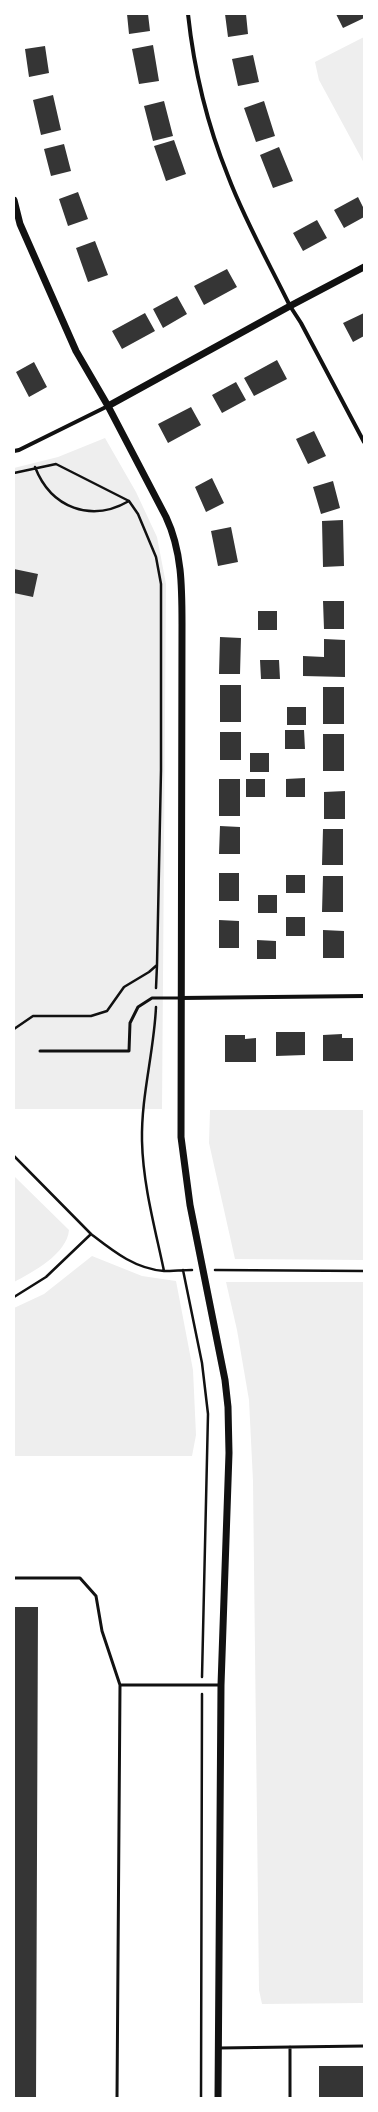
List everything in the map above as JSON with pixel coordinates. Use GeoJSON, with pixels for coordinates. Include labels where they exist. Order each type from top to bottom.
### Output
{"type":"FeatureCollection","features":[{"type":"Feature","properties":{"kind":"street"},"geometry":{"type":"LineString","coordinates":[[188,14],[196,71],[204,107],[228,177],[290,306],[301,323],[364,442]]}},
{"type":"Feature","properties":{"kind":"street"},"geometry":{"type":"LineString","coordinates":[[14,200],[20,224],[76,351],[108,406],[171,529],[180,563],[182,624],[181,1137],[185,1178],[225,1380],[228,1407],[229,1453],[221,1685],[218,2098]]}},
{"type":"Feature","properties":{"kind":"street"},"geometry":{"type":"LineString","coordinates":[[14,451],[57,432],[108,406],[290,306],[364,268]]}},
{"type":"Feature","properties":{"kind":"street"},"geometry":{"type":"LineString","coordinates":[[181,998],[364,996]]}},
{"type":"Feature","properties":{"kind":"lane"},"geometry":{"type":"LineString","coordinates":[[40,1051],[129,1051],[130,1023],[138,1007],[152,998],[181,998]]}},
{"type":"Feature","properties":{"kind":"lane"},"geometry":{"type":"LineString","coordinates":[[14,1578],[80,1578],[96,1596],[102,1631],[120,1685],[117,2098]]}},
{"type":"Feature","properties":{"kind":"lane"},"geometry":{"type":"LineString","coordinates":[[120,1685],[221,1685]]}},
{"type":"Feature","properties":{"kind":"lane"},"geometry":{"type":"LineString","coordinates":[[219,2048],[364,2046]]}},
{"type":"Feature","properties":{"kind":"lane"},"geometry":{"type":"LineString","coordinates":[[290,2047],[290,2098]]}},
{"type":"Feature","properties":{"kind":"path"},"geometry":{"type":"LineString","coordinates":[[14,473],[50,464],[60,465],[129,501],[138,514],[156,557],[161,584],[161,770],[157,965],[155,1036],[143,1111],[142,1141],[144,1178],[164,1271]]}},
{"type":"Feature","properties":{"kind":"path"},"geometry":{"type":"LineString","coordinates":[[35,467],[39,478],[54,497],[74,509],[98,511],[119,507],[129,501]]}},
{"type":"Feature","properties":{"kind":"path"},"geometry":{"type":"LineString","coordinates":[[14,1029],[33,1016],[91,1016],[107,1011],[124,987],[149,972],[157,965]]}},
{"type":"Feature","properties":{"kind":"path"},"geometry":{"type":"LineString","coordinates":[[14,1156],[91,1234],[124,1259],[150,1268],[164,1271],[364,1271]]}},
{"type":"Feature","properties":{"kind":"path"},"geometry":{"type":"LineString","coordinates":[[14,1297],[46,1277],[91,1234]]}},
{"type":"Feature","properties":{"kind":"shaded area"},"geometry":{"type":"Polygon","coordinates":[[[364,37],[364,163],[319,80],[315,62],[364,37]]]}},
{"type":"Feature","properties":{"kind":"shaded area"},"geometry":{"type":"Polygon","coordinates":[[[105,438],[136,492],[157,537],[166,584],[162,1109],[14,1109],[14,468],[58,457],[105,438]]]}},
{"type":"Feature","properties":{"kind":"shaded area"},"geometry":{"type":"Polygon","coordinates":[[[210,1110],[364,1110],[364,1260],[235,1259],[209,1143],[210,1110]]]}},
{"type":"Feature","properties":{"kind":"shaded area"},"geometry":{"type":"Polygon","coordinates":[[[14,1176],[69,1230],[67,1239],[56,1254],[30,1273],[14,1282],[14,1176]]]}},
{"type":"Feature","properties":{"kind":"shaded area"},"geometry":{"type":"Polygon","coordinates":[[[92,1256],[142,1276],[176,1281],[193,1370],[196,1435],[192,1456],[14,1456],[14,1308],[44,1294],[92,1256]]]}},
{"type":"Feature","properties":{"kind":"shaded area"},"geometry":{"type":"Polygon","coordinates":[[[226,1282],[364,1282],[364,2003],[262,2004],[259,1990],[253,1481],[249,1400],[237,1330],[226,1282]]]}},
{"type":"Feature","properties":{"kind":"building"},"geometry":{"type":"Polygon","coordinates":[[[127,14],[148,14],[150,31],[129,34],[127,14]]]}},
{"type":"Feature","properties":{"kind":"building"},"geometry":{"type":"Polygon","coordinates":[[[225,14],[246,14],[248,34],[228,37],[225,14]]]}},
{"type":"Feature","properties":{"kind":"building"},"geometry":{"type":"Polygon","coordinates":[[[336,14],[364,14],[364,18],[343,28],[336,14]]]}},
{"type":"Feature","properties":{"kind":"building"},"geometry":{"type":"Polygon","coordinates":[[[153,45],[159,81],[139,84],[132,49],[153,45]]]}},
{"type":"Feature","properties":{"kind":"building"},"geometry":{"type":"Polygon","coordinates":[[[45,46],[49,73],[29,77],[25,49],[45,46]]]}},
{"type":"Feature","properties":{"kind":"building"},"geometry":{"type":"Polygon","coordinates":[[[253,55],[259,82],[238,86],[232,59],[253,55]]]}},
{"type":"Feature","properties":{"kind":"building"},"geometry":{"type":"Polygon","coordinates":[[[53,95],[61,130],[41,135],[33,100],[53,95]]]}},
{"type":"Feature","properties":{"kind":"building"},"geometry":{"type":"Polygon","coordinates":[[[164,101],[173,136],[153,141],[144,106],[164,101]]]}},
{"type":"Feature","properties":{"kind":"building"},"geometry":{"type":"Polygon","coordinates":[[[264,101],[275,136],[256,142],[244,108],[264,101]]]}},
{"type":"Feature","properties":{"kind":"building"},"geometry":{"type":"Polygon","coordinates":[[[174,140],[186,174],[166,181],[154,146],[174,140]]]}},
{"type":"Feature","properties":{"kind":"building"},"geometry":{"type":"Polygon","coordinates":[[[64,144],[71,171],[51,176],[44,149],[64,144]]]}},
{"type":"Feature","properties":{"kind":"building"},"geometry":{"type":"Polygon","coordinates":[[[279,147],[293,181],[273,188],[260,155],[279,147]]]}},
{"type":"Feature","properties":{"kind":"building"},"geometry":{"type":"Polygon","coordinates":[[[78,192],[88,219],[68,226],[59,199],[78,192]]]}},
{"type":"Feature","properties":{"kind":"building"},"geometry":{"type":"Polygon","coordinates":[[[358,197],[364,209],[364,217],[344,228],[334,210],[358,197]]]}},
{"type":"Feature","properties":{"kind":"building"},"geometry":{"type":"Polygon","coordinates":[[[317,220],[327,238],[303,251],[293,233],[317,220]]]}},
{"type":"Feature","properties":{"kind":"building"},"geometry":{"type":"Polygon","coordinates":[[[95,241],[108,275],[88,282],[76,248],[95,241]]]}},
{"type":"Feature","properties":{"kind":"building"},"geometry":{"type":"Polygon","coordinates":[[[227,269],[237,287],[204,305],[194,286],[227,269]]]}},
{"type":"Feature","properties":{"kind":"building"},"geometry":{"type":"Polygon","coordinates":[[[177,296],[187,314],[163,328],[153,309],[177,296]]]}},
{"type":"Feature","properties":{"kind":"building"},"geometry":{"type":"Polygon","coordinates":[[[145,313],[155,331],[122,349],[112,331],[145,313]]]}},
{"type":"Feature","properties":{"kind":"building"},"geometry":{"type":"Polygon","coordinates":[[[364,313],[364,336],[353,342],[343,323],[364,313]]]}},
{"type":"Feature","properties":{"kind":"building"},"geometry":{"type":"Polygon","coordinates":[[[277,360],[287,379],[254,396],[244,378],[277,360]]]}},
{"type":"Feature","properties":{"kind":"building"},"geometry":{"type":"Polygon","coordinates":[[[34,362],[47,387],[29,397],[16,372],[34,362]]]}},
{"type":"Feature","properties":{"kind":"building"},"geometry":{"type":"Polygon","coordinates":[[[236,382],[246,400],[222,413],[212,395],[236,382]]]}},
{"type":"Feature","properties":{"kind":"building"},"geometry":{"type":"Polygon","coordinates":[[[191,407],[201,425],[168,443],[158,424],[191,407]]]}},
{"type":"Feature","properties":{"kind":"building"},"geometry":{"type":"Polygon","coordinates":[[[314,431],[326,456],[308,464],[296,439],[314,431]]]}},
{"type":"Feature","properties":{"kind":"building"},"geometry":{"type":"Polygon","coordinates":[[[212,478],[224,503],[206,512],[195,487],[212,478]]]}},
{"type":"Feature","properties":{"kind":"building"},"geometry":{"type":"Polygon","coordinates":[[[333,481],[340,508],[321,514],[313,487],[333,481]]]}},
{"type":"Feature","properties":{"kind":"building"},"geometry":{"type":"Polygon","coordinates":[[[343,520],[344,566],[323,567],[322,521],[343,520]]]}},
{"type":"Feature","properties":{"kind":"building"},"geometry":{"type":"Polygon","coordinates":[[[231,527],[238,562],[218,566],[211,531],[231,527]]]}},
{"type":"Feature","properties":{"kind":"building"},"geometry":{"type":"Polygon","coordinates":[[[14,569],[38,574],[33,597],[14,593],[14,569]]]}},
{"type":"Feature","properties":{"kind":"building"},"geometry":{"type":"Polygon","coordinates":[[[323,601],[344,601],[344,629],[324,629],[323,601]]]}},
{"type":"Feature","properties":{"kind":"building"},"geometry":{"type":"Polygon","coordinates":[[[258,611],[277,611],[277,630],[258,630],[258,611]]]}},
{"type":"Feature","properties":{"kind":"building"},"geometry":{"type":"Polygon","coordinates":[[[220,637],[241,638],[240,674],[219,674],[220,637]]]}},
{"type":"Feature","properties":{"kind":"building"},"geometry":{"type":"Polygon","coordinates":[[[324,639],[345,640],[345,677],[303,676],[303,656],[324,657],[324,639]]]}},
{"type":"Feature","properties":{"kind":"building"},"geometry":{"type":"Polygon","coordinates":[[[260,660],[279,660],[280,679],[261,679],[260,660]]]}},
{"type":"Feature","properties":{"kind":"building"},"geometry":{"type":"Polygon","coordinates":[[[220,685],[241,685],[241,722],[220,722],[220,685]]]}},
{"type":"Feature","properties":{"kind":"building"},"geometry":{"type":"Polygon","coordinates":[[[323,687],[344,687],[344,724],[323,724],[323,687]]]}},
{"type":"Feature","properties":{"kind":"building"},"geometry":{"type":"Polygon","coordinates":[[[287,707],[306,707],[306,725],[287,725],[287,707]]]}},
{"type":"Feature","properties":{"kind":"building"},"geometry":{"type":"Polygon","coordinates":[[[285,730],[304,730],[305,749],[285,749],[285,730]]]}},
{"type":"Feature","properties":{"kind":"building"},"geometry":{"type":"Polygon","coordinates":[[[220,732],[241,732],[241,760],[220,760],[220,732]]]}},
{"type":"Feature","properties":{"kind":"building"},"geometry":{"type":"Polygon","coordinates":[[[323,734],[344,734],[344,771],[323,771],[323,734]]]}},
{"type":"Feature","properties":{"kind":"building"},"geometry":{"type":"Polygon","coordinates":[[[250,753],[269,753],[269,772],[250,772],[250,753]]]}},
{"type":"Feature","properties":{"kind":"building"},"geometry":{"type":"Polygon","coordinates":[[[305,778],[305,797],[286,797],[286,779],[305,778]]]}},
{"type":"Feature","properties":{"kind":"building"},"geometry":{"type":"Polygon","coordinates":[[[219,779],[240,779],[240,816],[219,816],[219,779]]]}},
{"type":"Feature","properties":{"kind":"building"},"geometry":{"type":"Polygon","coordinates":[[[246,779],[265,779],[265,797],[246,797],[246,779]]]}},
{"type":"Feature","properties":{"kind":"building"},"geometry":{"type":"Polygon","coordinates":[[[345,791],[345,819],[324,819],[324,792],[345,791]]]}},
{"type":"Feature","properties":{"kind":"building"},"geometry":{"type":"Polygon","coordinates":[[[220,826],[240,827],[240,854],[219,854],[220,826]]]}},
{"type":"Feature","properties":{"kind":"building"},"geometry":{"type":"Polygon","coordinates":[[[323,829],[343,829],[343,865],[322,865],[323,829]]]}},
{"type":"Feature","properties":{"kind":"building"},"geometry":{"type":"Polygon","coordinates":[[[219,873],[239,873],[239,901],[219,901],[219,873]]]}},
{"type":"Feature","properties":{"kind":"building"},"geometry":{"type":"Polygon","coordinates":[[[286,875],[305,875],[305,893],[286,893],[286,875]]]}},
{"type":"Feature","properties":{"kind":"building"},"geometry":{"type":"Polygon","coordinates":[[[323,876],[343,876],[343,912],[322,912],[323,876]]]}},
{"type":"Feature","properties":{"kind":"building"},"geometry":{"type":"Polygon","coordinates":[[[258,895],[277,895],[277,913],[258,913],[258,895]]]}},
{"type":"Feature","properties":{"kind":"building"},"geometry":{"type":"Polygon","coordinates":[[[286,917],[305,917],[305,936],[286,936],[286,917]]]}},
{"type":"Feature","properties":{"kind":"building"},"geometry":{"type":"Polygon","coordinates":[[[219,920],[239,921],[239,948],[219,948],[219,920]]]}},
{"type":"Feature","properties":{"kind":"building"},"geometry":{"type":"Polygon","coordinates":[[[323,930],[344,931],[344,958],[323,958],[323,930]]]}},
{"type":"Feature","properties":{"kind":"building"},"geometry":{"type":"Polygon","coordinates":[[[257,940],[276,941],[276,959],[257,959],[257,940]]]}},
{"type":"Feature","properties":{"kind":"building"},"geometry":{"type":"Polygon","coordinates":[[[276,1032],[305,1032],[305,1055],[276,1056],[276,1032]]]}},
{"type":"Feature","properties":{"kind":"building"},"geometry":{"type":"Polygon","coordinates":[[[342,1034],[342,1038],[353,1038],[353,1061],[323,1061],[323,1035],[342,1034]]]}},
{"type":"Feature","properties":{"kind":"building"},"geometry":{"type":"Polygon","coordinates":[[[225,1035],[245,1035],[245,1039],[256,1038],[256,1062],[225,1062],[225,1035]]]}},
{"type":"Feature","properties":{"kind":"building"},"geometry":{"type":"Polygon","coordinates":[[[14,1607],[38,1607],[36,2098],[14,2098],[14,1607]]]}},
{"type":"Feature","properties":{"kind":"building"},"geometry":{"type":"Polygon","coordinates":[[[319,2066],[364,2066],[364,2098],[319,2098],[319,2066]]]}}]}
